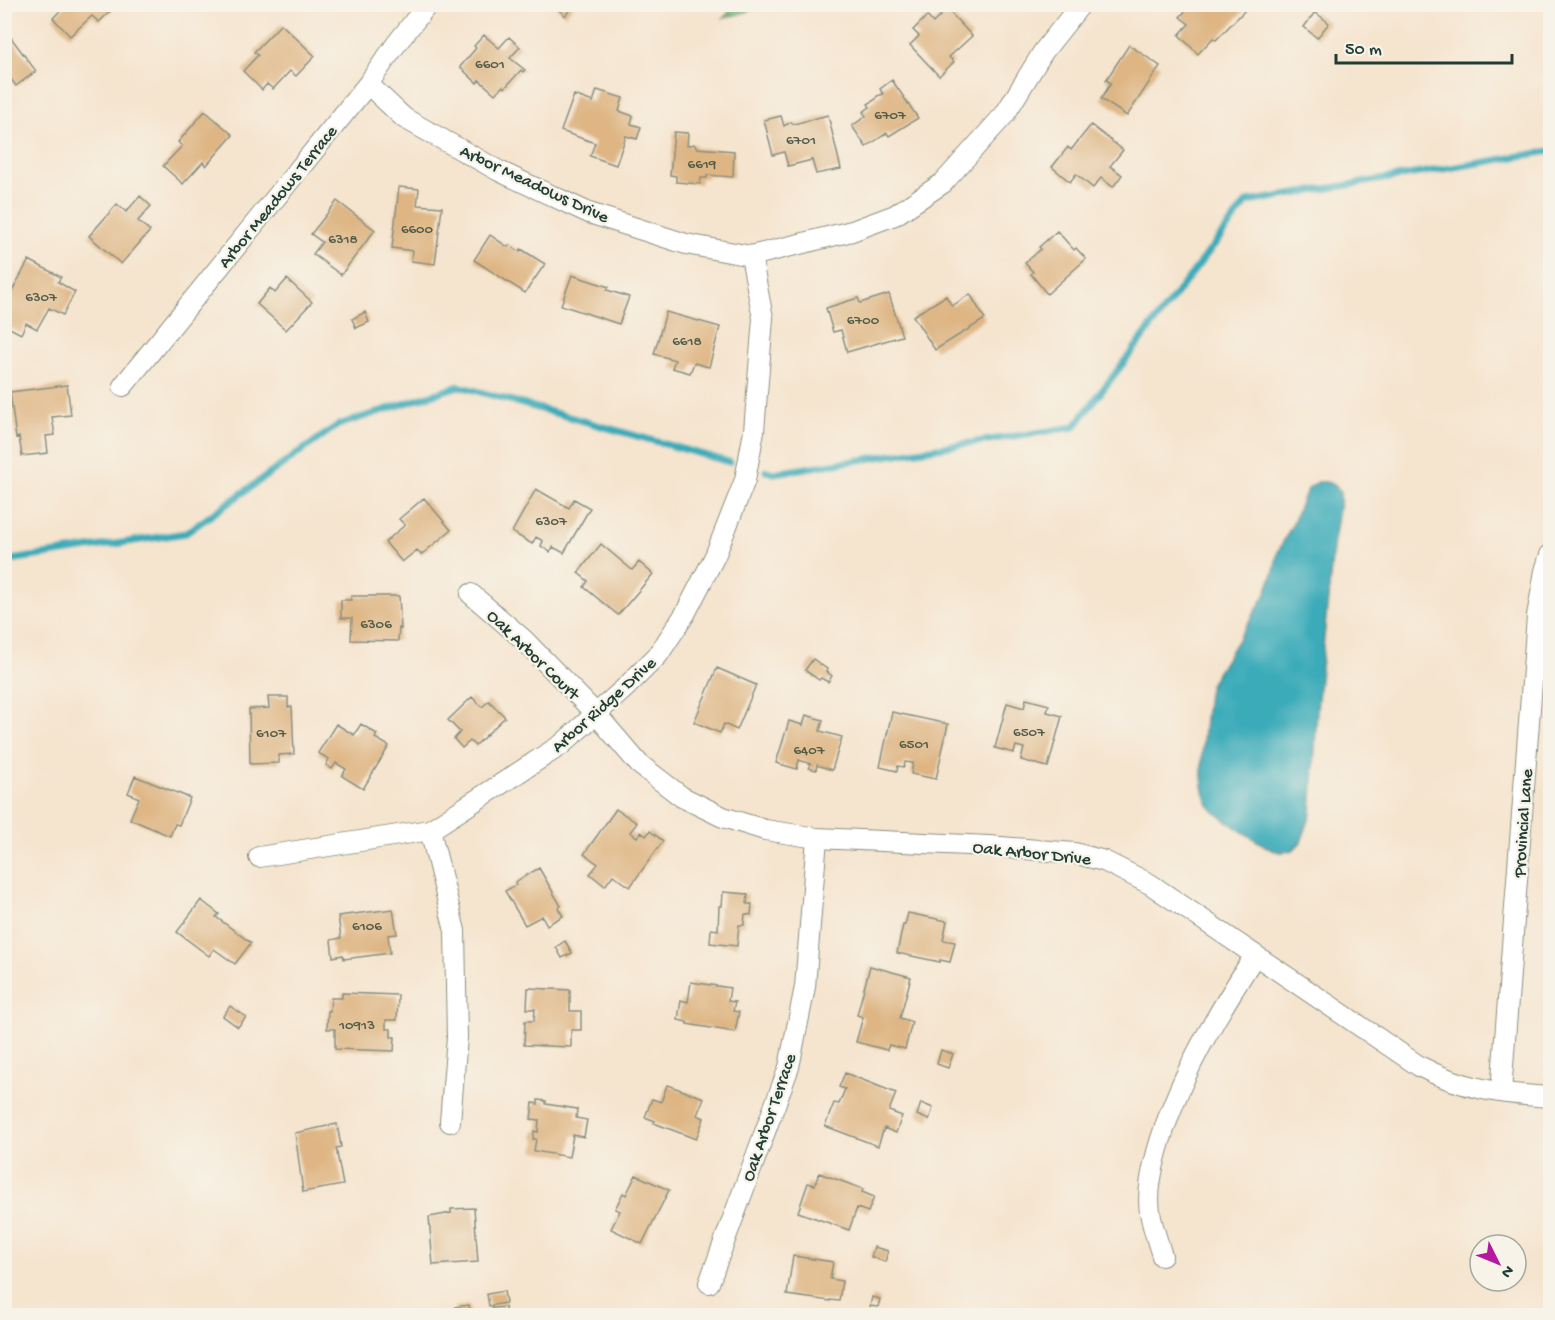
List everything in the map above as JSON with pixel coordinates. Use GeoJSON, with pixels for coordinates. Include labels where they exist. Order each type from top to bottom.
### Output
{"type":"FeatureCollection","features":[{"type":"Feature","properties":{"kind":"street","name":"Arbor Meadows Terrace"},"geometry":{"type":"LineString","coordinates":[[123,386],[368,84],[428,4]]}},
{"type":"Feature","properties":{"kind":"street","name":"Arbor Meadows Drive"},"geometry":{"type":"LineString","coordinates":[[368,84],[404,118],[499,171],[589,213],[686,244],[752,256],[852,231],[895,215],[943,183],[1005,114],[1043,52],[1082,4]]}},
{"type":"Feature","properties":{"kind":"street","name":"Arbor Ridge Drive"},"geometry":{"type":"LineString","coordinates":[[259,857],[430,830],[561,746],[658,655],[685,614],[715,556],[745,480],[754,431],[763,318],[752,256]]}},
{"type":"Feature","properties":{"kind":"street","name":"Provincial Lane"},"geometry":{"type":"LineString","coordinates":[[1501,1092],[1537,616],[1545,571],[1551,555]]}},
{"type":"Feature","properties":{"kind":"street","name":"Oak Arbor Court"},"geometry":{"type":"LineString","coordinates":[[471,594],[523,639],[596,714]]}},
{"type":"Feature","properties":{"kind":"street","name":"Oak Arbor Drive"},"geometry":{"type":"LineString","coordinates":[[596,714],[639,764],[682,797],[723,817],[765,830],[816,838],[1036,849],[1074,853],[1104,861],[1150,884],[1419,1066],[1456,1083],[1501,1092],[1551,1097]]}},
{"type":"Feature","properties":{"kind":"street"},"geometry":{"type":"LineString","coordinates":[[430,830],[455,931],[458,1037],[450,1122]]}},
{"type":"Feature","properties":{"kind":"street","name":"Oak Arbor Terrace"},"geometry":{"type":"LineString","coordinates":[[709,1283],[789,1067],[805,987],[816,838]]}},
{"type":"Feature","properties":{"kind":"street"},"geometry":{"type":"LineString","coordinates":[[1162,1256],[1149,1212],[1149,1190],[1162,1134],[1175,1098],[1194,1057],[1214,1020],[1256,955]]}},
{"type":"Feature","properties":{"kind":"green space"},"geometry":{"type":"Polygon","coordinates":[[[736,4],[770,4],[770,5],[724,18],[736,4]]]}},
{"type":"Feature","properties":{"kind":"water"},"geometry":{"type":"Polygon","coordinates":[[[1318,482],[1327,482],[1335,486],[1340,492],[1340,503],[1333,547],[1317,709],[1311,814],[1301,842],[1293,850],[1282,852],[1272,850],[1235,827],[1214,811],[1207,801],[1202,772],[1203,737],[1211,683],[1265,596],[1278,552],[1302,500],[1309,488],[1318,482]]]}},
{"type":"Feature","properties":{"kind":"building"},"geometry":{"type":"Polygon","coordinates":[[[67,4],[118,4],[99,22],[92,16],[70,36],[53,18],[67,4]]]}},
{"type":"Feature","properties":{"kind":"building"},"geometry":{"type":"Polygon","coordinates":[[[553,4],[575,4],[565,16],[553,4]]]}},
{"type":"Feature","properties":{"kind":"building"},"geometry":{"type":"Polygon","coordinates":[[[1192,4],[1245,4],[1248,7],[1216,40],[1213,38],[1198,54],[1179,35],[1189,24],[1180,17],[1192,4]]]}},
{"type":"Feature","properties":{"kind":"building"},"geometry":{"type":"Polygon","coordinates":[[[947,9],[972,36],[949,57],[954,62],[939,76],[910,45],[919,36],[913,30],[927,16],[933,23],[947,9]]]}},
{"type":"Feature","properties":{"kind":"building"},"geometry":{"type":"Polygon","coordinates":[[[1315,12],[1329,23],[1317,38],[1304,27],[1315,12]]]}},
{"type":"Feature","properties":{"kind":"building"},"geometry":{"type":"Polygon","coordinates":[[[281,24],[315,56],[296,76],[290,71],[273,89],[267,84],[262,90],[243,71],[258,55],[254,52],[281,24]]]}},
{"type":"Feature","properties":{"kind":"building"},"geometry":{"type":"Polygon","coordinates":[[[9,35],[36,71],[16,86],[7,74],[4,76],[4,38],[9,35]]]}},
{"type":"Feature","properties":{"kind":"building"},"geometry":{"type":"Polygon","coordinates":[[[484,35],[499,48],[509,37],[520,47],[510,58],[525,70],[523,72],[521,70],[505,88],[503,86],[495,94],[479,80],[477,83],[460,67],[484,35]]]}},
{"type":"Feature","properties":{"kind":"building"},"geometry":{"type":"Polygon","coordinates":[[[1129,45],[1160,66],[1127,116],[1101,99],[1111,83],[1106,80],[1129,45]]]}},
{"type":"Feature","properties":{"kind":"building"},"geometry":{"type":"Polygon","coordinates":[[[892,80],[918,118],[889,136],[887,133],[866,147],[852,126],[866,116],[863,112],[870,107],[868,104],[883,94],[880,89],[892,80]]]}},
{"type":"Feature","properties":{"kind":"building"},"geometry":{"type":"Polygon","coordinates":[[[597,90],[623,98],[619,111],[633,116],[631,124],[641,127],[637,139],[626,136],[616,165],[590,156],[595,143],[561,131],[574,95],[593,102],[597,90]]]}},
{"type":"Feature","properties":{"kind":"building"},"geometry":{"type":"Polygon","coordinates":[[[205,111],[233,135],[206,166],[203,162],[183,184],[163,166],[182,146],[178,142],[205,111]]]}},
{"type":"Feature","properties":{"kind":"building"},"geometry":{"type":"Polygon","coordinates":[[[828,115],[841,169],[816,174],[812,160],[788,166],[784,152],[773,155],[764,120],[781,116],[784,126],[791,122],[794,124],[828,115]]]}},
{"type":"Feature","properties":{"kind":"building"},"geometry":{"type":"Polygon","coordinates":[[[1091,125],[1123,150],[1110,166],[1122,175],[1113,187],[1101,178],[1093,188],[1076,174],[1070,182],[1052,167],[1068,147],[1071,150],[1091,125]]]}},
{"type":"Feature","properties":{"kind":"building"},"geometry":{"type":"Polygon","coordinates":[[[674,132],[688,133],[687,146],[694,144],[697,148],[734,151],[733,177],[707,175],[707,178],[701,178],[700,184],[676,182],[676,176],[670,175],[674,132]]]}},
{"type":"Feature","properties":{"kind":"building"},"geometry":{"type":"Polygon","coordinates":[[[399,187],[419,189],[417,205],[442,207],[435,264],[411,261],[413,251],[392,248],[399,187]]]}},
{"type":"Feature","properties":{"kind":"building"},"geometry":{"type":"Polygon","coordinates":[[[140,196],[151,206],[138,221],[150,231],[121,264],[89,236],[117,204],[126,212],[140,196]]]}},
{"type":"Feature","properties":{"kind":"building"},"geometry":{"type":"Polygon","coordinates":[[[337,201],[375,230],[341,275],[313,254],[322,242],[311,234],[337,201]]]}},
{"type":"Feature","properties":{"kind":"building"},"geometry":{"type":"Polygon","coordinates":[[[1057,231],[1074,250],[1076,248],[1086,259],[1047,294],[1025,263],[1057,231]]]}},
{"type":"Feature","properties":{"kind":"building"},"geometry":{"type":"Polygon","coordinates":[[[490,235],[508,247],[510,245],[520,252],[521,249],[545,264],[525,293],[474,260],[490,235]]]}},
{"type":"Feature","properties":{"kind":"building"},"geometry":{"type":"Polygon","coordinates":[[[29,260],[61,277],[58,282],[75,292],[63,315],[49,308],[37,329],[26,323],[21,334],[4,325],[4,315],[12,302],[7,300],[29,260]]]}},
{"type":"Feature","properties":{"kind":"building"},"geometry":{"type":"Polygon","coordinates":[[[572,275],[609,287],[607,290],[629,297],[619,324],[561,305],[572,275]]]}},
{"type":"Feature","properties":{"kind":"building"},"geometry":{"type":"Polygon","coordinates":[[[287,279],[312,302],[286,330],[257,304],[270,288],[275,293],[287,279]]]}},
{"type":"Feature","properties":{"kind":"building"},"geometry":{"type":"Polygon","coordinates":[[[889,294],[902,336],[847,352],[841,330],[833,332],[826,308],[858,298],[860,303],[889,294]]]}},
{"type":"Feature","properties":{"kind":"building"},"geometry":{"type":"Polygon","coordinates":[[[970,294],[985,319],[935,350],[913,316],[946,296],[952,306],[970,294]]]}},
{"type":"Feature","properties":{"kind":"building"},"geometry":{"type":"Polygon","coordinates":[[[365,312],[369,322],[356,328],[352,319],[365,312]]]}},
{"type":"Feature","properties":{"kind":"building"},"geometry":{"type":"Polygon","coordinates":[[[666,312],[720,327],[709,367],[694,363],[690,373],[672,368],[675,360],[654,354],[666,312]]]}},
{"type":"Feature","properties":{"kind":"building"},"geometry":{"type":"Polygon","coordinates":[[[67,385],[71,415],[52,417],[55,435],[46,436],[48,453],[22,456],[19,437],[16,438],[10,392],[67,385]]]}},
{"type":"Feature","properties":{"kind":"building"},"geometry":{"type":"Polygon","coordinates":[[[536,489],[569,508],[574,499],[590,508],[564,553],[553,547],[550,552],[541,546],[543,541],[536,537],[532,544],[512,532],[536,489]]]}},
{"type":"Feature","properties":{"kind":"building"},"geometry":{"type":"Polygon","coordinates":[[[424,498],[451,530],[421,555],[417,550],[402,562],[385,542],[405,525],[399,519],[424,498]]]}},
{"type":"Feature","properties":{"kind":"building"},"geometry":{"type":"Polygon","coordinates":[[[601,544],[632,570],[639,562],[653,574],[618,615],[584,587],[588,581],[578,573],[601,544]]]}},
{"type":"Feature","properties":{"kind":"building"},"geometry":{"type":"Polygon","coordinates":[[[351,596],[399,596],[401,629],[399,628],[398,641],[351,640],[352,618],[341,618],[341,600],[351,600],[351,596]]]}},
{"type":"Feature","properties":{"kind":"building"},"geometry":{"type":"Polygon","coordinates":[[[813,659],[827,669],[826,671],[832,676],[828,682],[821,678],[819,680],[805,670],[813,659]]]}},
{"type":"Feature","properties":{"kind":"building"},"geometry":{"type":"Polygon","coordinates":[[[717,668],[756,685],[737,730],[724,724],[720,733],[694,722],[717,668]]]}},
{"type":"Feature","properties":{"kind":"building"},"geometry":{"type":"Polygon","coordinates":[[[268,697],[288,697],[288,707],[292,707],[294,754],[279,755],[279,763],[250,764],[249,709],[269,708],[268,697]]]}},
{"type":"Feature","properties":{"kind":"building"},"geometry":{"type":"Polygon","coordinates":[[[472,697],[482,707],[489,701],[505,717],[475,746],[470,741],[462,748],[454,739],[460,732],[448,720],[472,697]]]}},
{"type":"Feature","properties":{"kind":"building"},"geometry":{"type":"Polygon","coordinates":[[[1026,699],[1049,705],[1047,712],[1062,716],[1048,767],[1021,760],[1024,748],[1016,746],[1014,753],[995,748],[1007,703],[1024,708],[1026,699]]]}},
{"type":"Feature","properties":{"kind":"building"},"geometry":{"type":"Polygon","coordinates":[[[892,712],[948,724],[936,779],[911,774],[913,763],[905,762],[904,767],[898,766],[897,771],[880,767],[892,712]]]}},
{"type":"Feature","properties":{"kind":"building"},"geometry":{"type":"Polygon","coordinates":[[[806,715],[823,720],[820,731],[842,737],[832,770],[817,765],[816,770],[809,768],[811,764],[799,760],[797,769],[776,763],[789,721],[803,725],[806,715]]]}},
{"type":"Feature","properties":{"kind":"building"},"geometry":{"type":"Polygon","coordinates":[[[336,724],[354,735],[361,724],[377,734],[375,738],[389,746],[363,789],[342,776],[346,769],[336,763],[332,769],[326,765],[329,759],[318,753],[336,724]]]}},
{"type":"Feature","properties":{"kind":"building"},"geometry":{"type":"Polygon","coordinates":[[[135,776],[190,798],[179,825],[175,824],[170,836],[130,819],[139,798],[128,793],[135,776]]]}},
{"type":"Feature","properties":{"kind":"building"},"geometry":{"type":"Polygon","coordinates":[[[616,809],[637,823],[630,832],[637,837],[641,832],[646,836],[650,831],[663,841],[630,887],[613,875],[605,886],[590,874],[598,864],[584,854],[616,809]]]}},
{"type":"Feature","properties":{"kind":"building"},"geometry":{"type":"Polygon","coordinates":[[[539,868],[561,906],[558,908],[563,916],[547,925],[542,916],[525,925],[505,891],[516,885],[515,882],[539,868]]]}},
{"type":"Feature","properties":{"kind":"building"},"geometry":{"type":"Polygon","coordinates":[[[723,892],[748,894],[747,904],[752,904],[751,915],[745,914],[744,925],[739,925],[737,946],[710,943],[711,929],[718,930],[719,906],[722,906],[723,892]]]}},
{"type":"Feature","properties":{"kind":"building"},"geometry":{"type":"Polygon","coordinates":[[[201,900],[219,914],[216,917],[251,943],[235,964],[214,949],[209,956],[177,932],[201,900]]]}},
{"type":"Feature","properties":{"kind":"building"},"geometry":{"type":"Polygon","coordinates":[[[393,909],[397,934],[388,935],[390,953],[344,959],[343,955],[333,957],[331,940],[341,938],[338,916],[393,909]]]}},
{"type":"Feature","properties":{"kind":"building"},"geometry":{"type":"Polygon","coordinates":[[[908,913],[947,921],[943,940],[955,942],[950,962],[897,953],[908,913]]]}},
{"type":"Feature","properties":{"kind":"building"},"geometry":{"type":"Polygon","coordinates":[[[565,941],[572,953],[562,958],[556,947],[565,941]]]}},
{"type":"Feature","properties":{"kind":"building"},"geometry":{"type":"Polygon","coordinates":[[[870,966],[911,977],[900,1018],[912,1022],[905,1049],[889,1045],[887,1050],[856,1042],[863,1017],[857,1015],[870,966]]]}},
{"type":"Feature","properties":{"kind":"building"},"geometry":{"type":"Polygon","coordinates":[[[691,982],[730,988],[728,1001],[735,1002],[733,1011],[739,1012],[735,1032],[687,1024],[687,1022],[678,1020],[681,1000],[688,1002],[691,982]]]}},
{"type":"Feature","properties":{"kind":"building"},"geometry":{"type":"Polygon","coordinates":[[[528,988],[570,990],[570,1011],[581,1011],[581,1030],[571,1030],[571,1047],[524,1045],[525,1021],[534,1021],[535,1009],[527,1009],[528,988]]]}},
{"type":"Feature","properties":{"kind":"building"},"geometry":{"type":"Polygon","coordinates":[[[342,993],[398,995],[397,1020],[386,1020],[386,1029],[391,1029],[391,1037],[395,1037],[394,1051],[335,1049],[335,1029],[327,1029],[328,1011],[330,1011],[331,998],[342,998],[342,993]]]}},
{"type":"Feature","properties":{"kind":"building"},"geometry":{"type":"Polygon","coordinates":[[[230,1006],[246,1017],[238,1027],[223,1016],[230,1006]]]}},
{"type":"Feature","properties":{"kind":"building"},"geometry":{"type":"Polygon","coordinates":[[[941,1050],[953,1054],[948,1068],[937,1064],[941,1050]]]}},
{"type":"Feature","properties":{"kind":"building"},"geometry":{"type":"Polygon","coordinates":[[[845,1073],[896,1093],[889,1111],[902,1116],[896,1133],[884,1128],[878,1146],[825,1126],[834,1103],[839,1104],[845,1089],[839,1087],[845,1073]]]}},
{"type":"Feature","properties":{"kind":"building"},"geometry":{"type":"Polygon","coordinates":[[[667,1085],[704,1098],[697,1115],[704,1118],[696,1139],[654,1123],[655,1121],[645,1117],[652,1099],[661,1102],[667,1085]]]}},
{"type":"Feature","properties":{"kind":"building"},"geometry":{"type":"Polygon","coordinates":[[[538,1100],[546,1101],[546,1104],[577,1109],[576,1118],[587,1120],[584,1137],[573,1135],[569,1157],[534,1151],[536,1139],[533,1139],[534,1131],[538,1132],[539,1120],[531,1119],[533,1103],[538,1104],[538,1100]]]}},
{"type":"Feature","properties":{"kind":"building"},"geometry":{"type":"Polygon","coordinates":[[[921,1103],[933,1108],[929,1120],[917,1115],[921,1103]]]}},
{"type":"Feature","properties":{"kind":"building"},"geometry":{"type":"Polygon","coordinates":[[[337,1124],[341,1147],[336,1148],[343,1185],[303,1192],[295,1133],[337,1124]]]}},
{"type":"Feature","properties":{"kind":"building"},"geometry":{"type":"Polygon","coordinates":[[[819,1173],[863,1189],[862,1192],[874,1197],[868,1212],[857,1208],[849,1230],[798,1212],[808,1183],[815,1185],[819,1173]]]}},
{"type":"Feature","properties":{"kind":"building"},"geometry":{"type":"Polygon","coordinates":[[[636,1175],[669,1190],[642,1244],[611,1229],[620,1211],[615,1209],[623,1193],[626,1195],[636,1175]]]}},
{"type":"Feature","properties":{"kind":"building"},"geometry":{"type":"Polygon","coordinates":[[[474,1208],[478,1262],[433,1265],[429,1217],[451,1213],[451,1209],[474,1208]]]}},
{"type":"Feature","properties":{"kind":"building"},"geometry":{"type":"Polygon","coordinates":[[[874,1247],[888,1251],[885,1262],[871,1257],[874,1247]]]}},
{"type":"Feature","properties":{"kind":"building"},"geometry":{"type":"Polygon","coordinates":[[[793,1256],[833,1262],[830,1279],[842,1281],[839,1301],[787,1295],[793,1256]]]}},
{"type":"Feature","properties":{"kind":"building"},"geometry":{"type":"Polygon","coordinates":[[[504,1291],[506,1303],[489,1306],[487,1294],[504,1291]]]}},
{"type":"Feature","properties":{"kind":"building"},"geometry":{"type":"Polygon","coordinates":[[[872,1297],[880,1299],[878,1307],[870,1306],[872,1297]]]}},
{"type":"Feature","properties":{"kind":"building"},"geometry":{"type":"Polygon","coordinates":[[[469,1305],[471,1316],[456,1316],[455,1307],[469,1305]]]}},
{"type":"Feature","properties":{"kind":"building"},"geometry":{"type":"Polygon","coordinates":[[[505,1307],[506,1316],[492,1316],[492,1308],[505,1307]]]}},
{"type":"Feature","properties":{"kind":"waterway"},"geometry":{"type":"LineString","coordinates":[[766,471],[774,473],[1074,427],[1247,202],[1550,151]]}},
{"type":"Feature","properties":{"kind":"waterway"},"geometry":{"type":"LineString","coordinates":[[4,561],[186,533],[338,425],[459,386],[729,462]]}}]}
